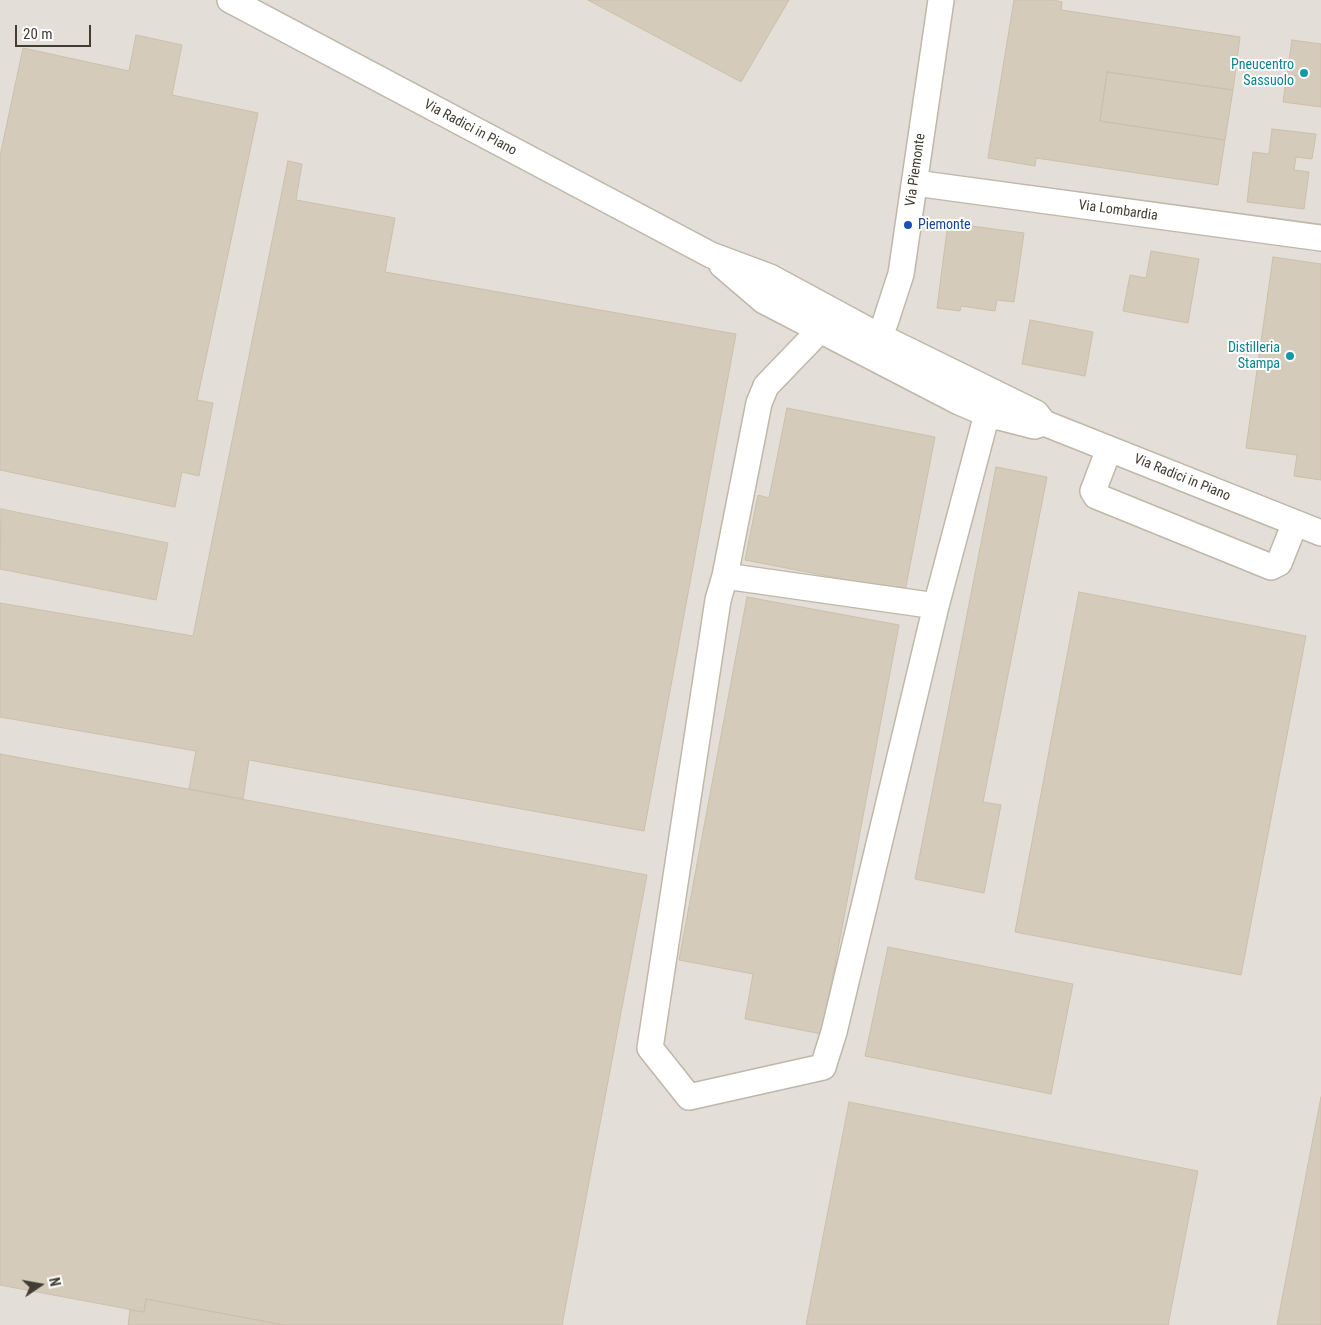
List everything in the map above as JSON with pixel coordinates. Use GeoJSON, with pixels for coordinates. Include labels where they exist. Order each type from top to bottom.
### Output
{"type":"FeatureCollection","features":[{"type":"Feature","properties":{"kind":"street","name":"Via Radici in Piano"},"geometry":{"type":"LineString","coordinates":[[230,0],[710,255]]}},
{"type":"Feature","properties":{"kind":"street","name":"Via Piemonte"},"geometry":{"type":"LineString","coordinates":[[879,336],[901,274],[941,0]]}},
{"type":"Feature","properties":{"kind":"street","name":"Via Lombardia"},"geometry":{"type":"LineString","coordinates":[[915,183],[1321,238]]}},
{"type":"Feature","properties":{"kind":"street"},"geometry":{"type":"LineString","coordinates":[[710,255],[770,277],[879,336],[1036,413],[1044,423],[1034,426],[987,414],[958,402],[764,301],[710,255]]}},
{"type":"Feature","properties":{"kind":"street"},"geometry":{"type":"LineString","coordinates":[[774,306],[794,303],[859,337],[879,336]]}},
{"type":"Feature","properties":{"kind":"street"},"geometry":{"type":"LineString","coordinates":[[820,330],[766,386],[759,403],[726,576],[718,600],[650,1048],[689,1097],[823,1066],[836,1024],[936,606],[987,414]]}},
{"type":"Feature","properties":{"kind":"street"},"geometry":{"type":"LineString","coordinates":[[879,336],[884,351],[925,372],[934,389]]}},
{"type":"Feature","properties":{"kind":"street","name":"Via Radici in Piano"},"geometry":{"type":"LineString","coordinates":[[1044,423],[1321,533]]}},
{"type":"Feature","properties":{"kind":"street"},"geometry":{"type":"LineString","coordinates":[[1109,449],[1093,491],[1096,496],[1271,567],[1279,563],[1295,523]]}},
{"type":"Feature","properties":{"kind":"street"},"geometry":{"type":"LineString","coordinates":[[726,576],[936,606]]}},
{"type":"Feature","properties":{"kind":"shaded area"},"geometry":{"type":"Polygon","coordinates":[[[0,0],[1321,0],[1321,1325],[0,1325],[0,0]]]}},
{"type":"Feature","properties":{"kind":"building"},"geometry":{"type":"Polygon","coordinates":[[[588,0],[789,0],[741,82],[588,0]]]}},
{"type":"Feature","properties":{"kind":"building"},"geometry":{"type":"Polygon","coordinates":[[[1014,0],[1053,0],[1062,2],[1061,10],[1240,37],[1233,90],[1107,72],[1100,121],[1225,140],[1218,185],[1036,158],[1035,166],[988,158],[1014,0]]]}},
{"type":"Feature","properties":{"kind":"building"},"geometry":{"type":"Polygon","coordinates":[[[136,35],[182,45],[172,95],[258,113],[197,400],[213,403],[199,476],[182,472],[175,507],[0,470],[0,156],[23,48],[129,71],[136,35]]]}},
{"type":"Feature","properties":{"kind":"building","name":"Pneucentro Sassuolo"},"geometry":{"type":"Polygon","coordinates":[[[1292,40],[1321,44],[1321,107],[1283,102],[1292,40]]]}},
{"type":"Feature","properties":{"kind":"building"},"geometry":{"type":"Polygon","coordinates":[[[1107,72],[1233,90],[1225,140],[1100,121],[1107,72]]]}},
{"type":"Feature","properties":{"kind":"building"},"geometry":{"type":"Polygon","coordinates":[[[1272,129],[1316,134],[1312,159],[1296,157],[1294,170],[1309,172],[1304,209],[1247,202],[1253,152],[1269,154],[1272,129]]]}},
{"type":"Feature","properties":{"kind":"building"},"geometry":{"type":"Polygon","coordinates":[[[288,161],[302,164],[296,200],[395,218],[385,272],[736,334],[644,831],[249,760],[243,799],[189,789],[196,751],[0,717],[0,603],[193,636],[288,161]]]}},
{"type":"Feature","properties":{"kind":"building"},"geometry":{"type":"Polygon","coordinates":[[[948,223],[1024,233],[1014,302],[997,300],[995,311],[961,306],[960,311],[937,308],[948,223]]]}},
{"type":"Feature","properties":{"kind":"building"},"geometry":{"type":"Polygon","coordinates":[[[1151,251],[1199,259],[1188,323],[1123,311],[1130,275],[1146,278],[1151,251]]]}},
{"type":"Feature","properties":{"kind":"building","name":"Distilleria Stampa"},"geometry":{"type":"Polygon","coordinates":[[[1273,257],[1321,264],[1321,480],[1294,476],[1297,455],[1246,448],[1273,257]]]}},
{"type":"Feature","properties":{"kind":"building"},"geometry":{"type":"Polygon","coordinates":[[[1030,320],[1093,332],[1085,376],[1022,364],[1030,320]]]}},
{"type":"Feature","properties":{"kind":"building"},"geometry":{"type":"Polygon","coordinates":[[[787,408],[935,437],[905,591],[745,560],[758,495],[769,498],[787,408]]]}},
{"type":"Feature","properties":{"kind":"building"},"geometry":{"type":"Polygon","coordinates":[[[996,467],[1047,477],[983,802],[1001,805],[984,893],[915,879],[996,467]]]}},
{"type":"Feature","properties":{"kind":"building"},"geometry":{"type":"Polygon","coordinates":[[[1,509],[168,543],[156,600],[0,569],[1,509]]]}},
{"type":"Feature","properties":{"kind":"building"},"geometry":{"type":"Polygon","coordinates":[[[1079,592],[1306,636],[1241,975],[1015,932],[1079,592]]]}},
{"type":"Feature","properties":{"kind":"building"},"geometry":{"type":"Polygon","coordinates":[[[747,597],[899,625],[822,1034],[745,1019],[753,974],[679,960],[747,597]]]}},
{"type":"Feature","properties":{"kind":"building"},"geometry":{"type":"Polygon","coordinates":[[[0,754],[647,875],[562,1325],[284,1325],[146,1299],[144,1312],[0,1285],[0,754]]]}},
{"type":"Feature","properties":{"kind":"building"},"geometry":{"type":"Polygon","coordinates":[[[888,947],[1073,984],[1051,1094],[865,1056],[888,947]]]}},
{"type":"Feature","properties":{"kind":"building"},"geometry":{"type":"Polygon","coordinates":[[[1321,1097],[1321,1325],[1277,1325],[1321,1097]]]}},
{"type":"Feature","properties":{"kind":"building"},"geometry":{"type":"Polygon","coordinates":[[[849,1102],[1198,1171],[1168,1325],[806,1325],[849,1102]]]}},
{"type":"Feature","properties":{"kind":"building"},"geometry":{"type":"Polygon","coordinates":[[[146,1299],[284,1325],[128,1325],[130,1310],[144,1312],[146,1299]]]}},
{"type":"Feature","properties":{"kind":"place","name":"Pneucentro Sassuolo"},"geometry":{"type":"Point","coordinates":[1304,73]}},
{"type":"Feature","properties":{"kind":"place","name":"Piemonte"},"geometry":{"type":"Point","coordinates":[908,225]}},
{"type":"Feature","properties":{"kind":"place","name":"Distilleria Stampa"},"geometry":{"type":"Point","coordinates":[1290,356]}}]}
